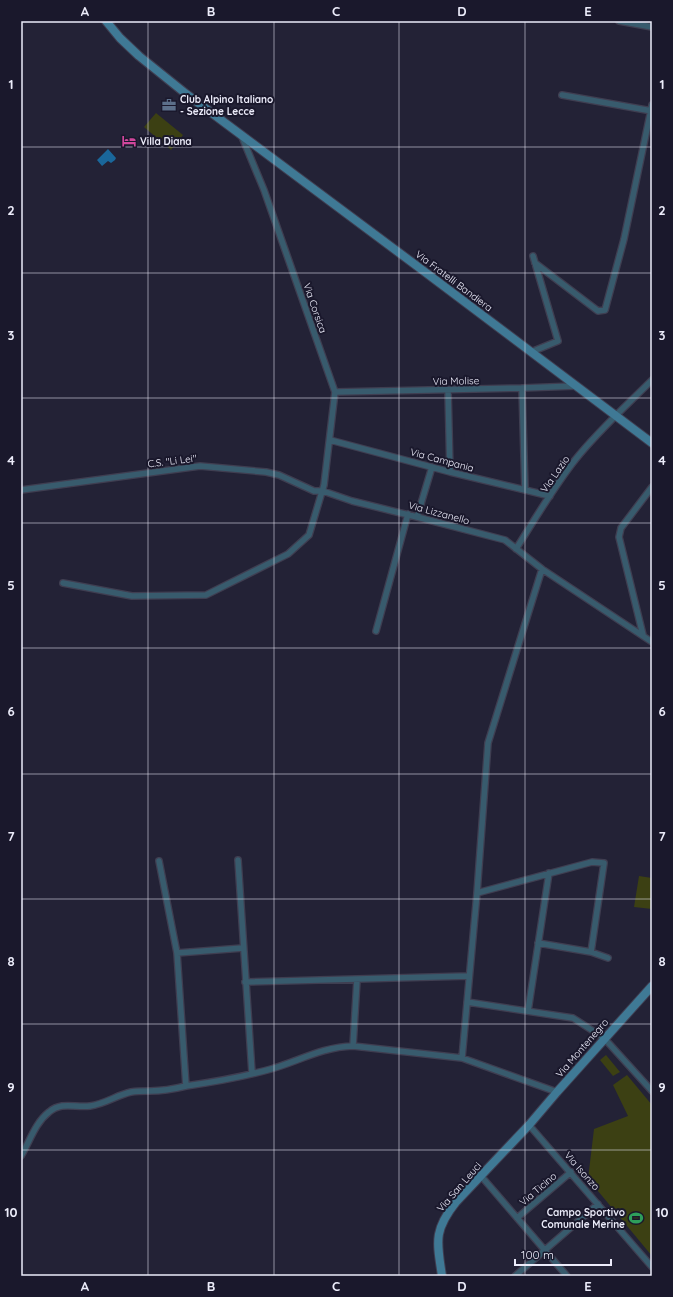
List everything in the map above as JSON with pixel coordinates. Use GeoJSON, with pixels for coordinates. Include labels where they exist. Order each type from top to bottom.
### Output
{"type":"FeatureCollection","features":[{"type":"Feature","properties":{"kind":"street","name":"Via Fratelli Bandiera"},"geometry":{"type":"LineString","coordinates":[[106,21],[138,56],[652,444]]}},
{"type":"Feature","properties":{"kind":"street"},"geometry":{"type":"LineString","coordinates":[[619,21],[652,27]]}},
{"type":"Feature","properties":{"kind":"street"},"geometry":{"type":"LineString","coordinates":[[562,95],[651,111]]}},
{"type":"Feature","properties":{"kind":"street"},"geometry":{"type":"LineString","coordinates":[[535,263],[598,311],[605,310],[624,240],[652,104]]}},
{"type":"Feature","properties":{"kind":"street","name":"Via Corsica"},"geometry":{"type":"LineString","coordinates":[[63,583],[132,596],[206,595],[288,554],[309,535],[323,491],[335,392],[264,190],[242,136]]}},
{"type":"Feature","properties":{"kind":"street"},"geometry":{"type":"LineString","coordinates":[[531,352],[558,341],[533,256]]}},
{"type":"Feature","properties":{"kind":"street","name":"Via Lazio"},"geometry":{"type":"LineString","coordinates":[[516,549],[576,459],[652,380]]}},
{"type":"Feature","properties":{"kind":"street","name":"Via Molise"},"geometry":{"type":"LineString","coordinates":[[335,392],[576,386]]}},
{"type":"Feature","properties":{"kind":"street"},"geometry":{"type":"LineString","coordinates":[[522,388],[525,490]]}},
{"type":"Feature","properties":{"kind":"street"},"geometry":{"type":"LineString","coordinates":[[448,390],[450,472]]}},
{"type":"Feature","properties":{"kind":"street","name":"Via Campania"},"geometry":{"type":"LineString","coordinates":[[330,440],[450,472],[550,496]]}},
{"type":"Feature","properties":{"kind":"street","name":"C.S. \"Li Lei\""},"geometry":{"type":"LineString","coordinates":[[21,490],[200,466],[266,472],[280,475],[314,491],[323,491]]}},
{"type":"Feature","properties":{"kind":"street"},"geometry":{"type":"LineString","coordinates":[[417,516],[432,467]]}},
{"type":"Feature","properties":{"kind":"street"},"geometry":{"type":"LineString","coordinates":[[643,635],[619,537],[621,528],[652,487]]}},
{"type":"Feature","properties":{"kind":"street","name":"Via Lizzanello"},"geometry":{"type":"LineString","coordinates":[[323,491],[352,501],[417,516],[505,540],[542,569],[652,642]]}},
{"type":"Feature","properties":{"kind":"street"},"geometry":{"type":"LineString","coordinates":[[376,631],[408,514]]}},
{"type":"Feature","properties":{"kind":"street"},"geometry":{"type":"LineString","coordinates":[[462,1058],[468,976],[477,893],[488,743],[542,569]]}},
{"type":"Feature","properties":{"kind":"street"},"geometry":{"type":"LineString","coordinates":[[238,860],[252,1073]]}},
{"type":"Feature","properties":{"kind":"street"},"geometry":{"type":"LineString","coordinates":[[159,861],[176,953],[186,1086]]}},
{"type":"Feature","properties":{"kind":"street"},"geometry":{"type":"LineString","coordinates":[[477,893],[592,862],[604,863],[591,952]]}},
{"type":"Feature","properties":{"kind":"street"},"geometry":{"type":"LineString","coordinates":[[528,1011],[549,873]]}},
{"type":"Feature","properties":{"kind":"street"},"geometry":{"type":"LineString","coordinates":[[538,943],[591,952],[608,958]]}},
{"type":"Feature","properties":{"kind":"street"},"geometry":{"type":"LineString","coordinates":[[176,953],[243,948]]}},
{"type":"Feature","properties":{"kind":"street"},"geometry":{"type":"LineString","coordinates":[[245,982],[468,976]]}},
{"type":"Feature","properties":{"kind":"street"},"geometry":{"type":"LineString","coordinates":[[353,1046],[357,980]]}},
{"type":"Feature","properties":{"kind":"street","name":"Via Montenegro"},"geometry":{"type":"LineString","coordinates":[[529,1125],[604,1038],[652,986]]}},
{"type":"Feature","properties":{"kind":"street"},"geometry":{"type":"LineString","coordinates":[[467,1002],[573,1018],[604,1038],[652,1091]]}},
{"type":"Feature","properties":{"kind":"street"},"geometry":{"type":"LineString","coordinates":[[21,1156],[41,1120],[56,1106],[64,1104],[89,1106],[101,1104],[126,1093],[136,1091],[176,1089],[218,1081],[271,1069],[325,1050],[339,1047],[353,1046],[462,1058],[557,1092]]}},
{"type":"Feature","properties":{"kind":"street","name":"Via Isonzo"},"geometry":{"type":"LineString","coordinates":[[529,1125],[652,1266]]}},
{"type":"Feature","properties":{"kind":"street","name":"Via San Leuci"},"geometry":{"type":"LineString","coordinates":[[442,1276],[438,1237],[440,1225],[456,1202],[529,1125]]}},
{"type":"Feature","properties":{"kind":"street","name":"Via Ticino"},"geometry":{"type":"LineString","coordinates":[[517,1218],[571,1172]]}},
{"type":"Feature","properties":{"kind":"street"},"geometry":{"type":"LineString","coordinates":[[481,1176],[567,1276]]}},
{"type":"Feature","properties":{"kind":"street"},"geometry":{"type":"LineString","coordinates":[[515,1276],[598,1204]]}},
{"type":"Feature","properties":{"kind":"green space"},"geometry":{"type":"Polygon","coordinates":[[[156,113],[183,135],[171,150],[144,127],[156,113]]]}},
{"type":"Feature","properties":{"kind":"green space"},"geometry":{"type":"Polygon","coordinates":[[[639,876],[652,878],[652,909],[634,907],[639,876]]]}},
{"type":"Feature","properties":{"kind":"green space"},"geometry":{"type":"Polygon","coordinates":[[[606,1055],[620,1072],[613,1076],[600,1060],[606,1055]]]}},
{"type":"Feature","properties":{"kind":"green space","name":"Campo Sportivo Comunale Merine"},"geometry":{"type":"Polygon","coordinates":[[[627,1075],[652,1105],[652,1256],[588,1179],[594,1129],[628,1116],[613,1085],[627,1075]]]}},
{"type":"Feature","properties":{"kind":"water"},"geometry":{"type":"Polygon","coordinates":[[[108,149],[116,158],[111,163],[108,161],[102,166],[97,160],[108,149]]]}},
{"type":"Feature","properties":{"kind":"place","name":"Club Alpino Italiano - Sezione Lecce"},"geometry":{"type":"Point","coordinates":[169,105]}},
{"type":"Feature","properties":{"kind":"place","name":"Villa Diana"},"geometry":{"type":"Point","coordinates":[129,141]}},
{"type":"Feature","properties":{"kind":"place","name":"Campo Sportivo Comunale Merine"},"geometry":{"type":"Point","coordinates":[636,1218]}}]}
